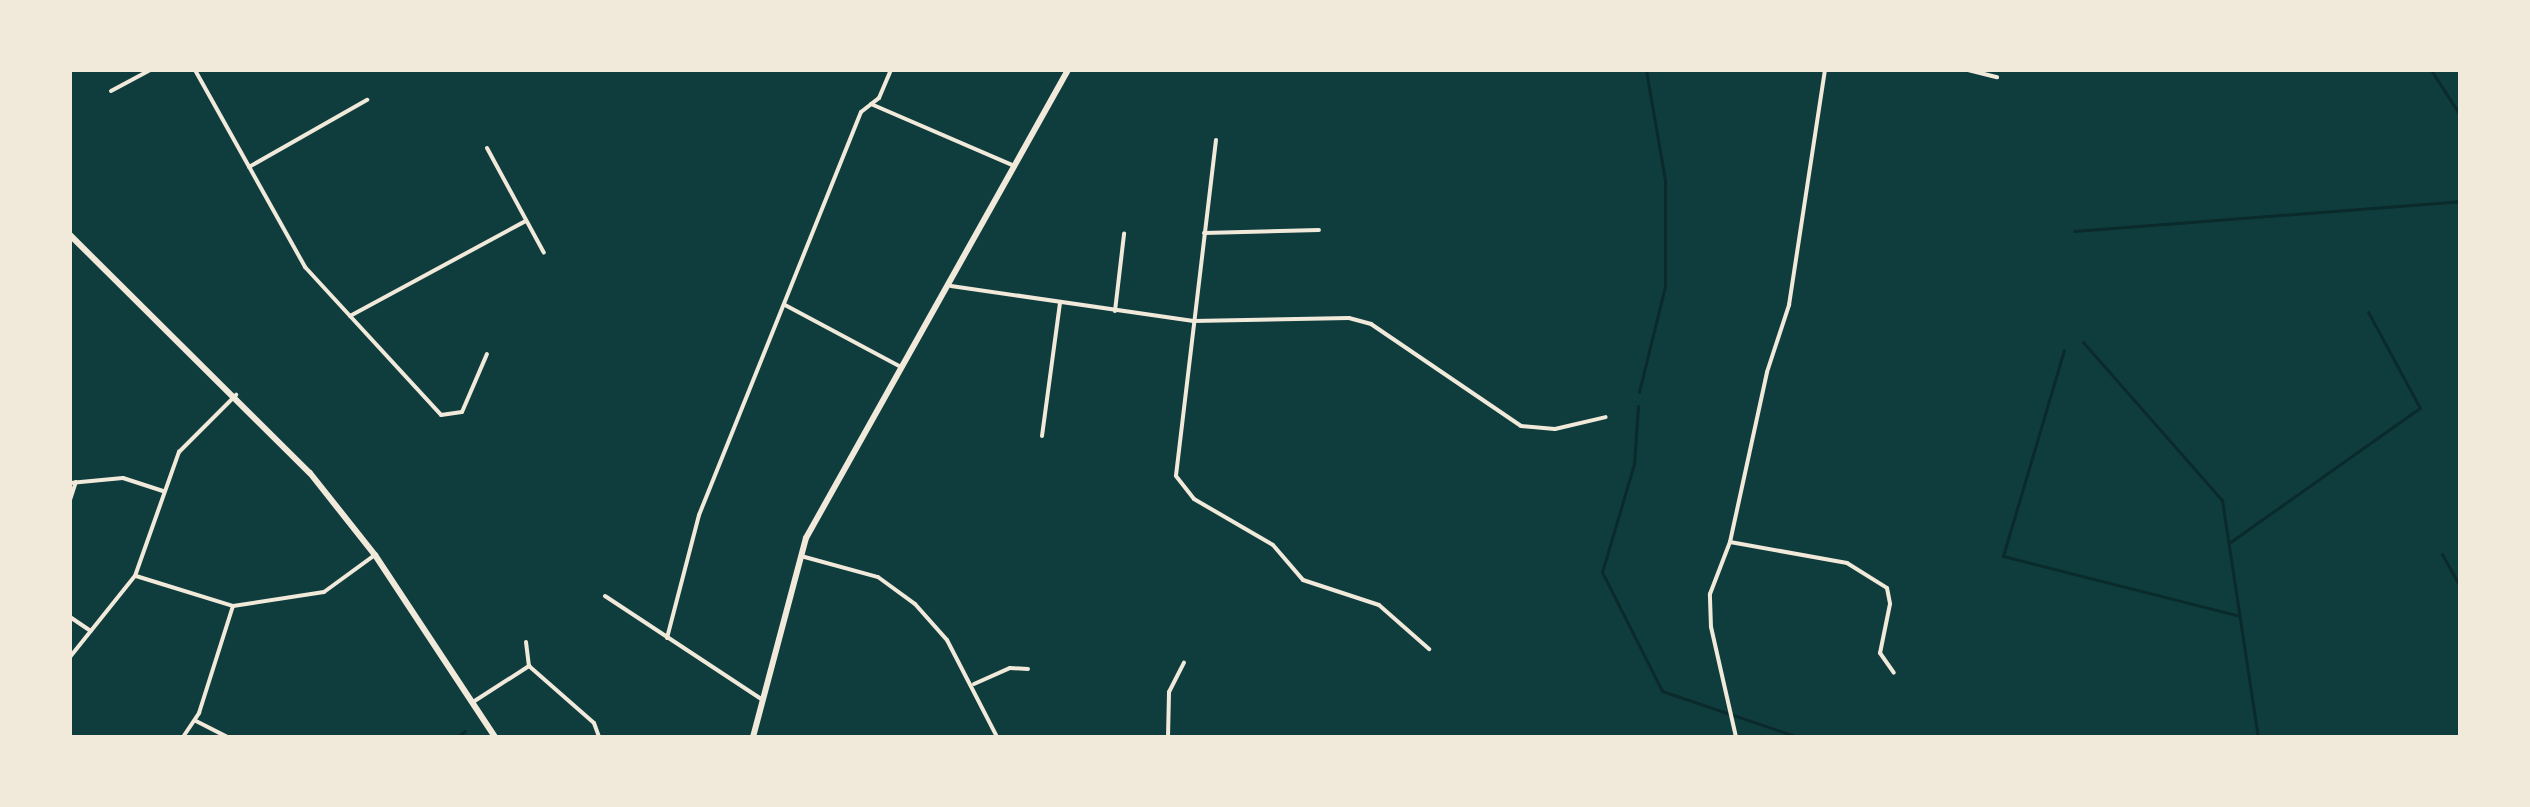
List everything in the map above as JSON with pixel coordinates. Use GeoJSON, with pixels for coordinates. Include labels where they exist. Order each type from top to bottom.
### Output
{"type":"FeatureCollection","features":[{"type":"Feature","properties":{"kind":"main road"},"geometry":{"type":"LineString","coordinates":[[753,737],[799,555],[851,451],[951,286],[1068,70]]}},
{"type":"Feature","properties":{"kind":"main road"},"geometry":{"type":"LineString","coordinates":[[70,235],[236,395],[310,473],[375,555],[495,737]]}},
{"type":"Feature","properties":{"kind":"street"},"geometry":{"type":"LineString","coordinates":[[111,91],[150,70]]}},
{"type":"Feature","properties":{"kind":"street"},"geometry":{"type":"LineString","coordinates":[[195,70],[305,267],[441,415],[462,412],[487,354]]}},
{"type":"Feature","properties":{"kind":"street"},"geometry":{"type":"LineString","coordinates":[[667,638],[699,515],[861,112],[871,104],[891,70]]}},
{"type":"Feature","properties":{"kind":"street"},"geometry":{"type":"LineString","coordinates":[[1736,737],[1711,627],[1710,594],[1730,542],[1767,372],[1789,305],[1825,70]]}},
{"type":"Feature","properties":{"kind":"street"},"geometry":{"type":"LineString","coordinates":[[1968,70],[1997,77]]}},
{"type":"Feature","properties":{"kind":"street"},"geometry":{"type":"LineString","coordinates":[[249,167],[367,100]]}},
{"type":"Feature","properties":{"kind":"street"},"geometry":{"type":"LineString","coordinates":[[871,104],[1014,166]]}},
{"type":"Feature","properties":{"kind":"street"},"geometry":{"type":"LineString","coordinates":[[1216,140],[1175,464],[1181,487],[1273,545],[1303,580],[1379,605],[1429,649]]}},
{"type":"Feature","properties":{"kind":"street"},"geometry":{"type":"LineString","coordinates":[[487,148],[544,253]]}},
{"type":"Feature","properties":{"kind":"street"},"geometry":{"type":"LineString","coordinates":[[350,316],[526,221]]}},
{"type":"Feature","properties":{"kind":"street"},"geometry":{"type":"LineString","coordinates":[[1204,233],[1319,230]]}},
{"type":"Feature","properties":{"kind":"street"},"geometry":{"type":"LineString","coordinates":[[1115,311],[1124,234]]}},
{"type":"Feature","properties":{"kind":"street"},"geometry":{"type":"LineString","coordinates":[[951,286],[1193,321],[1349,318],[1371,324],[1521,426],[1555,429],[1606,417]]}},
{"type":"Feature","properties":{"kind":"street"},"geometry":{"type":"LineString","coordinates":[[1042,436],[1060,302]]}},
{"type":"Feature","properties":{"kind":"street"},"geometry":{"type":"LineString","coordinates":[[785,305],[901,367]]}},
{"type":"Feature","properties":{"kind":"street"},"geometry":{"type":"LineString","coordinates":[[70,657],[135,576],[179,452],[236,395]]}},
{"type":"Feature","properties":{"kind":"street"},"geometry":{"type":"LineString","coordinates":[[70,500],[73,483],[123,478],[163,491]]}},
{"type":"Feature","properties":{"kind":"street"},"geometry":{"type":"LineString","coordinates":[[1730,542],[1847,563],[1887,588],[1890,604],[1880,653],[1894,673]]}},
{"type":"Feature","properties":{"kind":"street"},"geometry":{"type":"LineString","coordinates":[[135,576],[233,606],[324,592],[375,555]]}},
{"type":"Feature","properties":{"kind":"street"},"geometry":{"type":"LineString","coordinates":[[799,555],[893,586],[947,640],[974,684],[997,737]]}},
{"type":"Feature","properties":{"kind":"street"},"geometry":{"type":"LineString","coordinates":[[605,596],[763,700]]}},
{"type":"Feature","properties":{"kind":"street"},"geometry":{"type":"LineString","coordinates":[[183,737],[196,721],[233,606]]}},
{"type":"Feature","properties":{"kind":"street"},"geometry":{"type":"LineString","coordinates":[[70,617],[91,631]]}},
{"type":"Feature","properties":{"kind":"street"},"geometry":{"type":"LineString","coordinates":[[526,642],[529,666],[594,723],[599,737]]}},
{"type":"Feature","properties":{"kind":"street"},"geometry":{"type":"LineString","coordinates":[[1168,737],[1169,692],[1184,663]]}},
{"type":"Feature","properties":{"kind":"street"},"geometry":{"type":"LineString","coordinates":[[471,703],[529,666]]}},
{"type":"Feature","properties":{"kind":"street"},"geometry":{"type":"LineString","coordinates":[[974,684],[1010,668],[1028,669]]}},
{"type":"Feature","properties":{"kind":"street"},"geometry":{"type":"LineString","coordinates":[[196,721],[228,737]]}},
{"type":"Feature","properties":{"kind":"street"},"geometry":{"type":"LineString","coordinates":[[1411,737],[1432,737]]}},
{"type":"Feature","properties":{"kind":"waterway"},"geometry":{"type":"LineString","coordinates":[[1639,392],[1665,286],[1665,180],[1646,70]]}},
{"type":"Feature","properties":{"kind":"waterway"},"geometry":{"type":"LineString","coordinates":[[2431,70],[2460,115]]}},
{"type":"Feature","properties":{"kind":"waterway"},"geometry":{"type":"LineString","coordinates":[[2074,231],[2460,201]]}},
{"type":"Feature","properties":{"kind":"waterway"},"geometry":{"type":"LineString","coordinates":[[2229,543],[2420,408],[2368,312]]}},
{"type":"Feature","properties":{"kind":"waterway"},"geometry":{"type":"LineString","coordinates":[[2083,342],[2222,500],[2258,737]]}},
{"type":"Feature","properties":{"kind":"waterway"},"geometry":{"type":"LineString","coordinates":[[2064,350],[2003,556],[2240,616]]}},
{"type":"Feature","properties":{"kind":"waterway"},"geometry":{"type":"LineString","coordinates":[[1638,406],[1634,464],[1602,572],[1662,691],[1798,737]]}},
{"type":"Feature","properties":{"kind":"waterway"},"geometry":{"type":"LineString","coordinates":[[2442,554],[2460,587]]}},
{"type":"Feature","properties":{"kind":"waterway"},"geometry":{"type":"LineString","coordinates":[[457,737],[465,731]]}}]}
